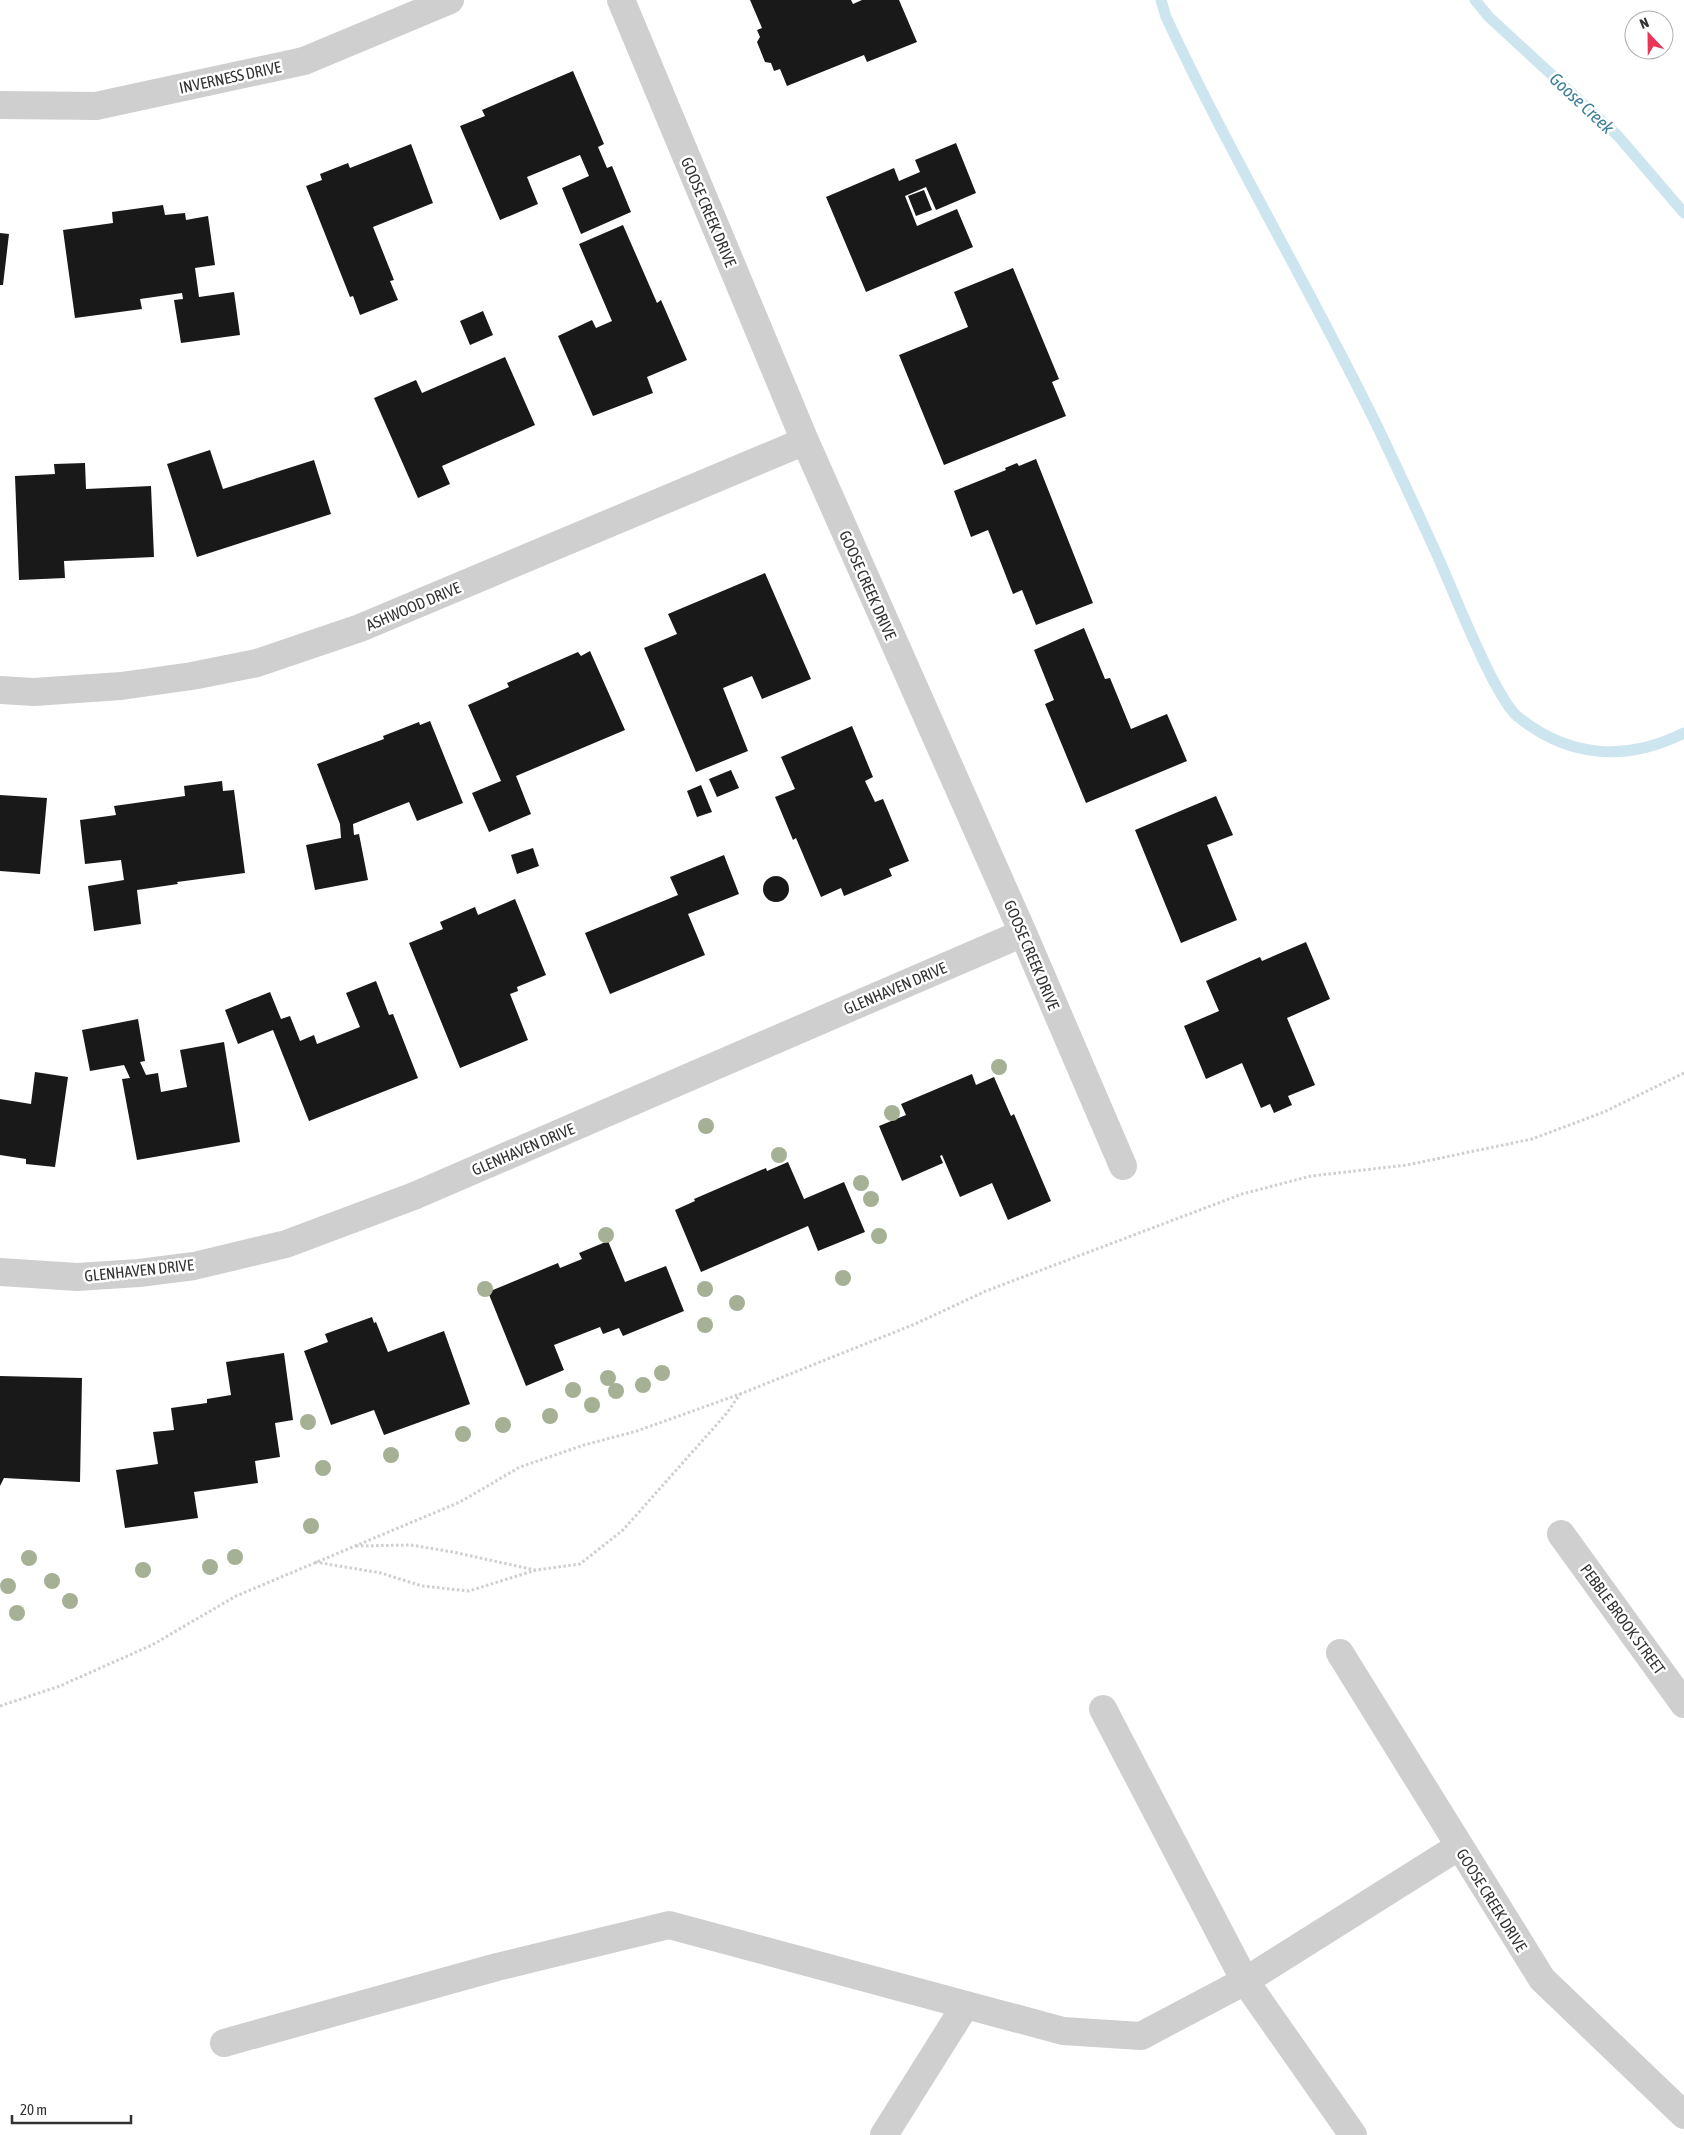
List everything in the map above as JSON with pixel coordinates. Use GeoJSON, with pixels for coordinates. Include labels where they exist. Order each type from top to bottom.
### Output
{"type":"FeatureCollection","features":[{"type":"Feature","properties":{"kind":"street","name":"INVERNESS DRIVE"},"geometry":{"type":"LineString","coordinates":[[0,105],[96,106],[304,61],[450,0]]}},
{"type":"Feature","properties":{"kind":"street","name":"GOOSE CREEK DRIVE"},"geometry":{"type":"LineString","coordinates":[[621,0],[805,441],[1023,933],[1123,1166]]}},
{"type":"Feature","properties":{"kind":"street","name":"ASHWOOD DRIVE"},"geometry":{"type":"LineString","coordinates":[[0,690],[34,692],[122,686],[192,676],[257,662],[360,628],[805,441]]}},
{"type":"Feature","properties":{"kind":"street","name":"GLENHAVEN DRIVE"},"geometry":{"type":"LineString","coordinates":[[0,1272],[77,1277],[138,1272],[194,1266],[286,1244],[414,1196],[1023,933]]}},
{"type":"Feature","properties":{"kind":"street","name":"PEBBLE BROOK STREET"},"geometry":{"type":"LineString","coordinates":[[1561,1534],[1684,1704]]}},
{"type":"Feature","properties":{"kind":"street","name":"GOOSE CREEK DRIVE"},"geometry":{"type":"LineString","coordinates":[[1340,1653],[1458,1847],[1542,1980],[1684,2114]]}},
{"type":"Feature","properties":{"kind":"street"},"geometry":{"type":"LineString","coordinates":[[1103,1709],[1245,1981],[1353,2135]]}},
{"type":"Feature","properties":{"kind":"street"},"geometry":{"type":"LineString","coordinates":[[224,2043],[497,1967],[669,1925],[1063,2031],[1141,2036],[1245,1981],[1458,1847]]}},
{"type":"Feature","properties":{"kind":"street"},"geometry":{"type":"LineString","coordinates":[[884,2135],[965,2006]]}},
{"type":"Feature","properties":{"kind":"path"},"geometry":{"type":"LineString","coordinates":[[0,1706],[60,1686],[152,1645],[236,1596],[460,1502],[520,1467],[584,1445],[637,1431],[740,1394],[915,1324],[986,1290],[1242,1194],[1311,1176],[1407,1165],[1532,1139],[1604,1112],[1684,1073]]}},
{"type":"Feature","properties":{"kind":"path"},"geometry":{"type":"LineString","coordinates":[[314,1562],[381,1573],[422,1586],[469,1591],[536,1570],[580,1564],[623,1530],[727,1413],[740,1394]]}},
{"type":"Feature","properties":{"kind":"path"},"geometry":{"type":"LineString","coordinates":[[353,1546],[411,1545],[536,1570]]}},
{"type":"Feature","properties":{"kind":"building"},"geometry":{"type":"Polygon","coordinates":[[[750,0],[851,0],[853,4],[862,0],[899,0],[917,42],[867,62],[864,55],[787,86],[780,69],[774,71],[771,63],[765,62],[757,42],[760,37],[757,30],[762,28],[750,0]]]}},
{"type":"Feature","properties":{"kind":"building"},"geometry":{"type":"Polygon","coordinates":[[[573,71],[604,144],[598,147],[607,168],[612,166],[631,212],[581,234],[562,188],[589,176],[580,155],[527,177],[538,204],[500,220],[460,126],[485,116],[482,110],[573,71]]]}},
{"type":"Feature","properties":{"kind":"building"},"geometry":{"type":"Polygon","coordinates":[[[956,143],[976,193],[936,210],[926,187],[905,196],[917,226],[957,209],[973,247],[866,292],[826,197],[894,168],[899,181],[920,172],[915,160],[956,143]]]}},
{"type":"Feature","properties":{"kind":"building"},"geometry":{"type":"Polygon","coordinates":[[[411,144],[433,203],[373,227],[394,280],[390,281],[398,300],[360,315],[353,296],[350,297],[306,186],[322,180],[320,174],[348,163],[350,168],[411,144]]]}},
{"type":"Feature","properties":{"kind":"building"},"geometry":{"type":"Polygon","coordinates":[[[924,190],[932,210],[916,216],[908,196],[924,190]]]}},
{"type":"Feature","properties":{"kind":"building"},"geometry":{"type":"Polygon","coordinates":[[[163,205],[165,215],[185,213],[186,220],[208,216],[215,265],[195,268],[199,297],[234,292],[240,335],[181,343],[174,300],[183,299],[182,293],[140,299],[142,309],[75,318],[63,230],[113,223],[112,212],[163,205]]]}},
{"type":"Feature","properties":{"kind":"building"},"geometry":{"type":"Polygon","coordinates":[[[623,225],[657,303],[661,300],[687,360],[647,377],[653,393],[593,416],[558,336],[592,320],[596,328],[612,321],[579,244],[623,225]]]}},
{"type":"Feature","properties":{"kind":"building"},"geometry":{"type":"Polygon","coordinates":[[[0,233],[9,234],[3,285],[0,285],[0,233]]]}},
{"type":"Feature","properties":{"kind":"building"},"geometry":{"type":"Polygon","coordinates":[[[1013,268],[1059,379],[1052,382],[1066,416],[944,465],[899,355],[968,327],[954,292],[1013,268]]]}},
{"type":"Feature","properties":{"kind":"building"},"geometry":{"type":"Polygon","coordinates":[[[483,311],[493,335],[470,345],[460,321],[483,311]]]}},
{"type":"Feature","properties":{"kind":"building"},"geometry":{"type":"Polygon","coordinates":[[[505,357],[535,425],[442,466],[450,484],[418,498],[374,398],[416,380],[422,393],[505,357]]]}},
{"type":"Feature","properties":{"kind":"building"},"geometry":{"type":"Polygon","coordinates":[[[210,450],[223,489],[314,460],[331,514],[197,557],[167,464],[210,450]]]}},
{"type":"Feature","properties":{"kind":"building"},"geometry":{"type":"Polygon","coordinates":[[[1036,459],[1093,603],[1036,625],[1022,590],[1013,594],[988,530],[971,537],[954,491],[1006,470],[1005,468],[1017,463],[1019,466],[1036,459]]]}},
{"type":"Feature","properties":{"kind":"building"},"geometry":{"type":"Polygon","coordinates":[[[85,463],[86,489],[151,486],[154,557],[64,561],[65,578],[19,580],[15,476],[55,474],[54,464],[85,463]]]}},
{"type":"Feature","properties":{"kind":"building"},"geometry":{"type":"Polygon","coordinates":[[[765,573],[811,679],[762,699],[752,676],[723,688],[748,751],[696,772],[644,648],[677,634],[668,614],[765,573]]]}},
{"type":"Feature","properties":{"kind":"building"},"geometry":{"type":"Polygon","coordinates":[[[1084,628],[1105,679],[1110,678],[1131,729],[1167,714],[1187,761],[1086,803],[1045,704],[1054,700],[1034,650],[1084,628]]]}},
{"type":"Feature","properties":{"kind":"building"},"geometry":{"type":"Polygon","coordinates":[[[590,651],[625,730],[516,776],[531,814],[489,832],[472,793],[501,781],[468,705],[509,687],[507,683],[578,652],[581,656],[590,651]]]}},
{"type":"Feature","properties":{"kind":"building"},"geometry":{"type":"Polygon","coordinates":[[[430,721],[463,803],[417,821],[409,802],[353,824],[354,835],[359,834],[368,880],[315,890],[306,845],[341,838],[340,824],[317,764],[384,739],[383,736],[419,722],[420,725],[430,721]]]}},
{"type":"Feature","properties":{"kind":"building"},"geometry":{"type":"Polygon","coordinates":[[[852,726],[873,777],[865,781],[875,802],[883,799],[909,861],[889,869],[892,876],[844,896],[841,888],[821,897],[796,838],[793,840],[775,797],[795,789],[781,757],[852,726]]]}},
{"type":"Feature","properties":{"kind":"building"},"geometry":{"type":"Polygon","coordinates":[[[731,770],[739,788],[717,797],[709,779],[731,770]]]}},
{"type":"Feature","properties":{"kind":"building"},"geometry":{"type":"Polygon","coordinates":[[[222,781],[223,791],[234,790],[245,873],[177,882],[178,884],[137,890],[141,924],[94,931],[88,886],[124,880],[121,860],[85,864],[80,820],[116,815],[114,806],[185,796],[184,786],[222,781]]]}},
{"type":"Feature","properties":{"kind":"building"},"geometry":{"type":"Polygon","coordinates":[[[701,785],[712,812],[697,817],[687,791],[701,785]]]}},
{"type":"Feature","properties":{"kind":"building"},"geometry":{"type":"Polygon","coordinates":[[[0,795],[47,798],[40,874],[0,871],[0,795]]]}},
{"type":"Feature","properties":{"kind":"building"},"geometry":{"type":"Polygon","coordinates":[[[1216,796],[1233,835],[1207,845],[1237,920],[1181,943],[1135,830],[1216,796]]]}},
{"type":"Feature","properties":{"kind":"building"},"geometry":{"type":"Polygon","coordinates":[[[533,848],[539,866],[517,874],[511,855],[533,848]]]}},
{"type":"Feature","properties":{"kind":"building"},"geometry":{"type":"Polygon","coordinates":[[[724,855],[739,894],[688,914],[705,955],[610,994],[585,933],[678,895],[670,877],[724,855]]]}},
{"type":"Feature","properties":{"kind":"building"},"geometry":{"type":"Polygon","coordinates":[[[776,876],[785,880],[789,889],[785,898],[776,902],[767,898],[763,889],[767,880],[776,876]]]}},
{"type":"Feature","properties":{"kind":"building"},"geometry":{"type":"Polygon","coordinates":[[[515,899],[546,975],[517,987],[518,991],[510,994],[528,1040],[460,1068],[409,943],[443,929],[440,922],[475,907],[478,915],[515,899]]]}},
{"type":"Feature","properties":{"kind":"building"},"geometry":{"type":"Polygon","coordinates":[[[1306,942],[1330,999],[1287,1018],[1315,1085],[1288,1096],[1292,1105],[1274,1113],[1270,1104],[1261,1108],[1242,1063],[1206,1079],[1184,1026],[1219,1011],[1206,981],[1260,957],[1262,961],[1306,942]]]}},
{"type":"Feature","properties":{"kind":"building"},"geometry":{"type":"Polygon","coordinates":[[[376,981],[389,1015],[393,1014],[418,1078],[309,1121],[273,1030],[238,1044],[225,1010],[270,992],[281,1019],[290,1016],[300,1041],[314,1035],[317,1044],[360,1027],[346,993],[376,981]]]}},
{"type":"Feature","properties":{"kind":"building"},"geometry":{"type":"Polygon","coordinates":[[[138,1019],[145,1061],[140,1062],[146,1075],[158,1073],[161,1092],[187,1087],[180,1050],[224,1042],[240,1142],[137,1160],[122,1079],[130,1078],[124,1065],[90,1071],[82,1030],[138,1019]]]}},
{"type":"Feature","properties":{"kind":"building"},"geometry":{"type":"Polygon","coordinates":[[[35,1072],[68,1077],[55,1167],[26,1164],[26,1159],[0,1155],[0,1099],[31,1104],[35,1072]]]}},
{"type":"Feature","properties":{"kind":"building"},"geometry":{"type":"Polygon","coordinates":[[[972,1074],[976,1085],[994,1077],[1011,1116],[1014,1114],[1051,1201],[1008,1220],[992,1183],[960,1197],[942,1155],[940,1156],[943,1163],[902,1181],[879,1126],[906,1115],[901,1104],[972,1074]]]}},
{"type":"Feature","properties":{"kind":"building"},"geometry":{"type":"Polygon","coordinates":[[[788,1162],[804,1199],[844,1182],[865,1232],[818,1251],[808,1226],[701,1272],[675,1210],[695,1201],[694,1199],[766,1168],[767,1171],[788,1162]]]}},
{"type":"Feature","properties":{"kind":"building"},"geometry":{"type":"Polygon","coordinates":[[[608,1241],[625,1282],[666,1266],[684,1311],[623,1336],[619,1328],[603,1334],[600,1327],[554,1345],[564,1370],[526,1386],[488,1292],[558,1263],[560,1268],[582,1259],[579,1253],[608,1241]]]}},
{"type":"Feature","properties":{"kind":"building"},"geometry":{"type":"Polygon","coordinates":[[[372,1317],[374,1323],[376,1322],[388,1352],[444,1331],[470,1404],[384,1435],[374,1410],[331,1425],[304,1351],[328,1342],[325,1334],[372,1317]]]}},
{"type":"Feature","properties":{"kind":"building"},"geometry":{"type":"Polygon","coordinates":[[[284,1353],[293,1420],[275,1423],[280,1457],[255,1461],[258,1483],[194,1492],[198,1518],[125,1528],[116,1470],[158,1464],[153,1432],[174,1430],[171,1408],[207,1403],[207,1399],[231,1395],[226,1362],[284,1353]]]}},
{"type":"Feature","properties":{"kind":"building"},"geometry":{"type":"Polygon","coordinates":[[[0,1376],[82,1378],[80,1482],[4,1478],[0,1486],[0,1376]]]}},
{"type":"Feature","properties":{"kind":"waterway"},"geometry":{"type":"LineString","coordinates":[[1161,0],[1166,17],[1191,70],[1355,381],[1438,557],[1478,650],[1510,708],[1517,716],[1536,730],[1556,740],[1598,751],[1641,748],[1684,733]]}},
{"type":"Feature","properties":{"kind":"waterway","name":"Goose Creek"},"geometry":{"type":"LineString","coordinates":[[1475,0],[1489,17],[1618,136],[1684,213]]}}]}
